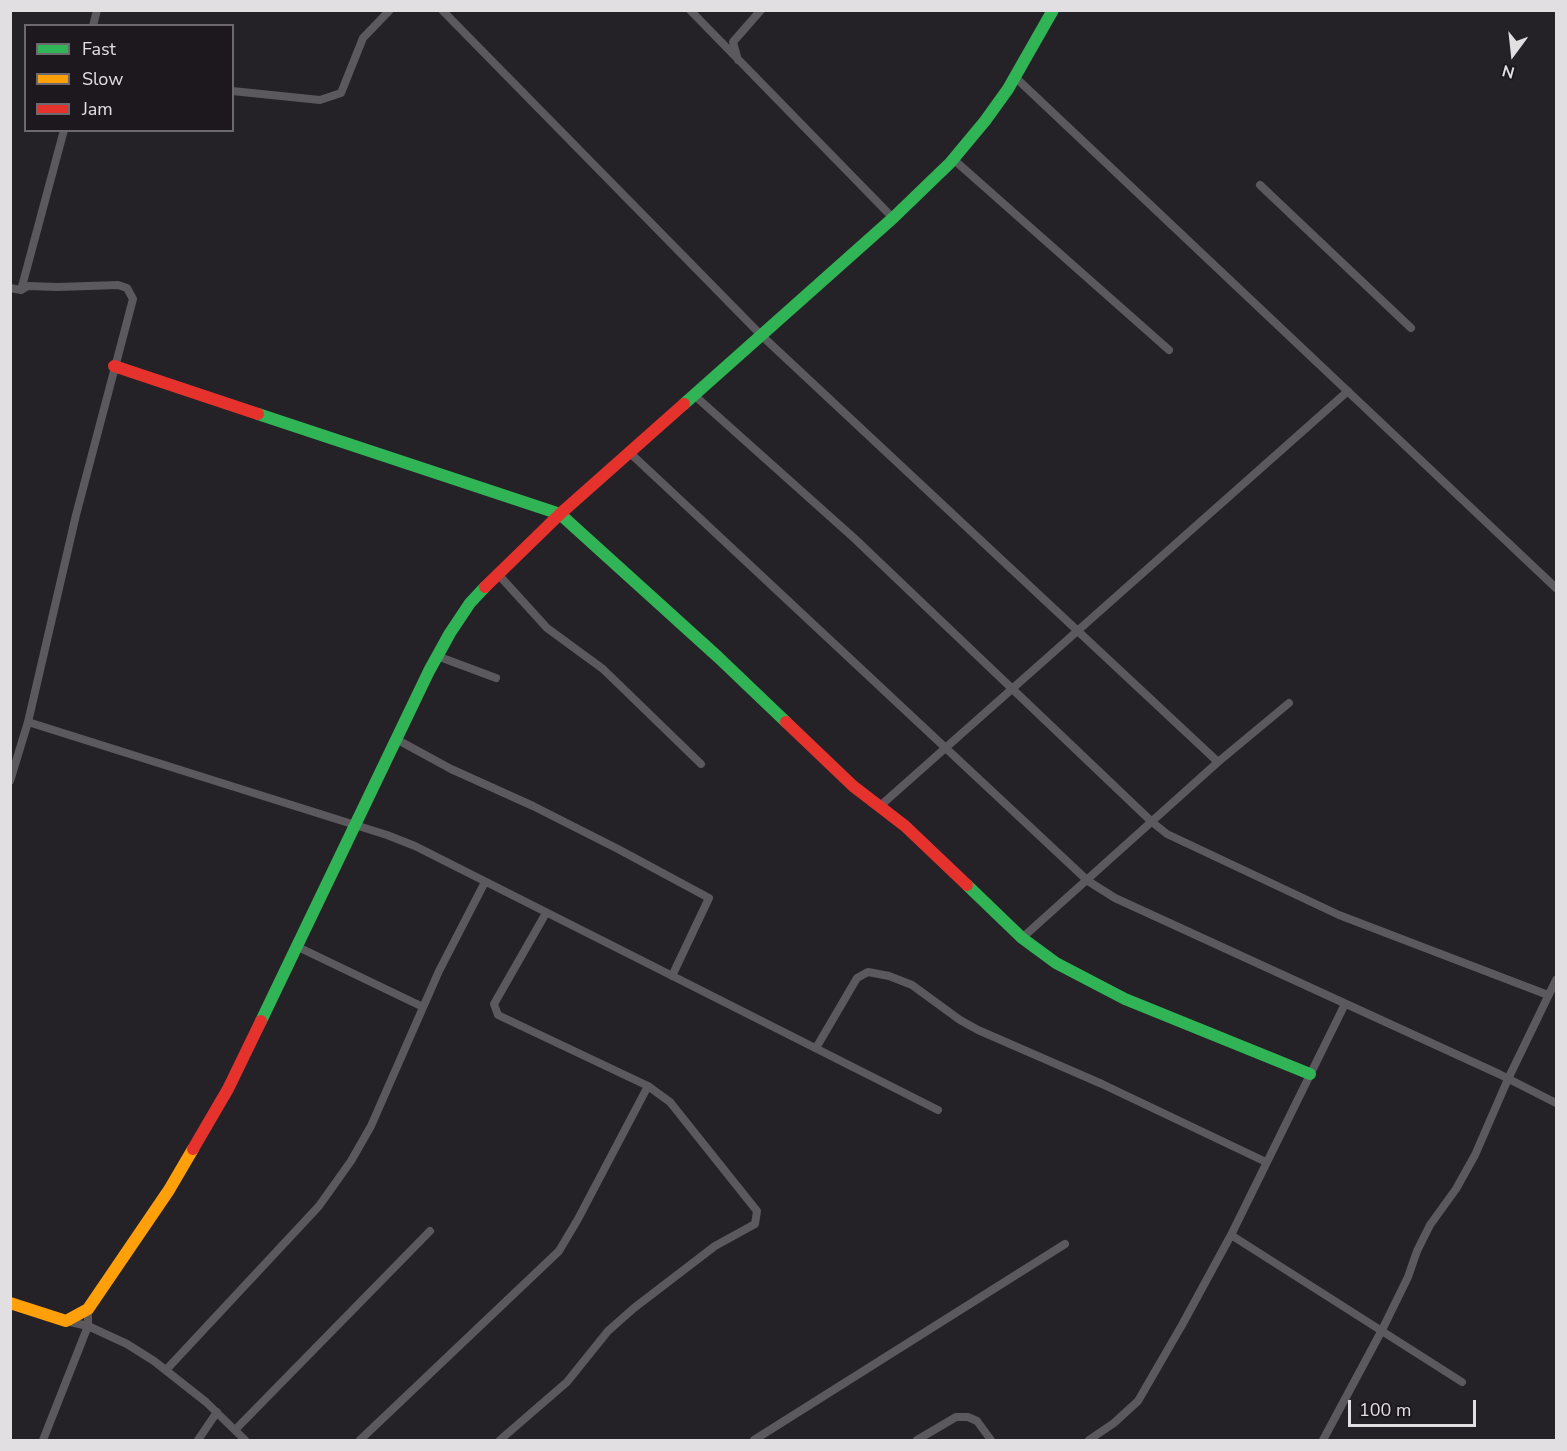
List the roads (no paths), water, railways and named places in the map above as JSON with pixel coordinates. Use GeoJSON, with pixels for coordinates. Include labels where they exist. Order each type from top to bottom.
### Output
{"type":"FeatureCollection","features":[{"type":"Feature","properties":{"kind":"street"},"geometry":{"type":"LineString","coordinates":[[234,91],[320,100],[341,93],[363,38],[390,10]]}},
{"type":"Feature","properties":{"kind":"street"},"geometry":{"type":"LineString","coordinates":[[442,10],[761,335],[1218,762]]}},
{"type":"Feature","properties":{"kind":"street"},"geometry":{"type":"LineString","coordinates":[[690,10],[892,218]]}},
{"type":"Feature","properties":{"kind":"street"},"geometry":{"type":"LineString","coordinates":[[738,60],[733,42],[761,10]]}},
{"type":"Feature","properties":{"kind":"street"},"geometry":{"type":"LineString","coordinates":[[66,1321],[88,1309],[169,1190],[207,1127],[228,1089],[437,656],[470,603],[497,573],[560,514],[892,218],[953,159],[985,121],[1015,77],[1053,10]]}},
{"type":"Feature","properties":{"kind":"street"},"geometry":{"type":"LineString","coordinates":[[1015,77],[1557,588]]}},
{"type":"Feature","properties":{"kind":"street"},"geometry":{"type":"LineString","coordinates":[[21,290],[63,132]]}},
{"type":"Feature","properties":{"kind":"street"},"geometry":{"type":"LineString","coordinates":[[953,159],[1169,350]]}},
{"type":"Feature","properties":{"kind":"street"},"geometry":{"type":"LineString","coordinates":[[1260,186],[1411,328]]}},
{"type":"Feature","properties":{"kind":"street"},"geometry":{"type":"LineString","coordinates":[[10,288],[21,290],[28,286],[118,285],[127,288],[134,299],[114,366],[76,515],[28,722],[10,781]]}},
{"type":"Feature","properties":{"kind":"street"},"geometry":{"type":"LineString","coordinates":[[114,366],[560,514],[718,657],[853,786],[905,826],[1022,938],[1056,963],[1125,999],[1310,1074]]}},
{"type":"Feature","properties":{"kind":"street"},"geometry":{"type":"LineString","coordinates":[[880,806],[1348,391]]}},
{"type":"Feature","properties":{"kind":"street"},"geometry":{"type":"LineString","coordinates":[[694,395],[854,538],[1167,834],[1339,915],[1548,995]]}},
{"type":"Feature","properties":{"kind":"street"},"geometry":{"type":"LineString","coordinates":[[630,453],[1088,880],[1115,898],[1557,1103]]}},
{"type":"Feature","properties":{"kind":"street"},"geometry":{"type":"LineString","coordinates":[[497,573],[547,628],[603,669],[701,764]]}},
{"type":"Feature","properties":{"kind":"street"},"geometry":{"type":"LineString","coordinates":[[437,656],[496,678]]}},
{"type":"Feature","properties":{"kind":"street"},"geometry":{"type":"LineString","coordinates":[[1022,938],[1218,762],[1289,703]]}},
{"type":"Feature","properties":{"kind":"street"},"geometry":{"type":"LineString","coordinates":[[28,722],[416,846],[938,1110]]}},
{"type":"Feature","properties":{"kind":"street"},"geometry":{"type":"LineString","coordinates":[[396,739],[451,770],[532,806],[709,898],[672,976]]}},
{"type":"Feature","properties":{"kind":"street"},"geometry":{"type":"LineString","coordinates":[[166,1370],[319,1206],[351,1161],[371,1126],[439,971],[484,882]]}},
{"type":"Feature","properties":{"kind":"street"},"geometry":{"type":"LineString","coordinates":[[500,1440],[567,1382],[608,1331],[634,1308],[715,1246],[755,1224],[757,1211],[710,1149],[670,1102],[648,1086],[498,1015],[494,1004],[546,912]]}},
{"type":"Feature","properties":{"kind":"street"},"geometry":{"type":"LineString","coordinates":[[297,947],[423,1007]]}},
{"type":"Feature","properties":{"kind":"street"},"geometry":{"type":"LineString","coordinates":[[816,1048],[857,978],[868,972],[889,976],[912,985],[960,1020],[978,1030],[1102,1084],[1266,1162]]}},
{"type":"Feature","properties":{"kind":"street"},"geometry":{"type":"LineString","coordinates":[[1323,1440],[1382,1330],[1430,1225],[1456,1189],[1474,1155],[1508,1079],[1557,980]]}},
{"type":"Feature","properties":{"kind":"street"},"geometry":{"type":"LineString","coordinates":[[1089,1440],[1114,1423],[1138,1401],[1231,1234],[1345,1004]]}},
{"type":"Feature","properties":{"kind":"street"},"geometry":{"type":"LineString","coordinates":[[360,1440],[559,1251],[578,1220],[648,1086]]}},
{"type":"Feature","properties":{"kind":"street"},"geometry":{"type":"LineString","coordinates":[[235,1430],[430,1231]]}},
{"type":"Feature","properties":{"kind":"street"},"geometry":{"type":"LineString","coordinates":[[1231,1234],[1462,1382]]}},
{"type":"Feature","properties":{"kind":"street"},"geometry":{"type":"LineString","coordinates":[[754,1440],[1065,1244]]}},
{"type":"Feature","properties":{"kind":"street"},"geometry":{"type":"LineString","coordinates":[[10,1303],[88,1326],[127,1344],[166,1370],[218,1412],[245,1440]]}},
{"type":"Feature","properties":{"kind":"street"},"geometry":{"type":"LineString","coordinates":[[43,1440],[88,1326],[88,1309]]}},
{"type":"Feature","properties":{"kind":"street"},"geometry":{"type":"LineString","coordinates":[[198,1440],[218,1412]]}},
{"type":"Feature","properties":{"kind":"street"},"geometry":{"type":"LineString","coordinates":[[917,1440],[956,1417],[968,1417],[977,1421],[991,1440]]}}]}
